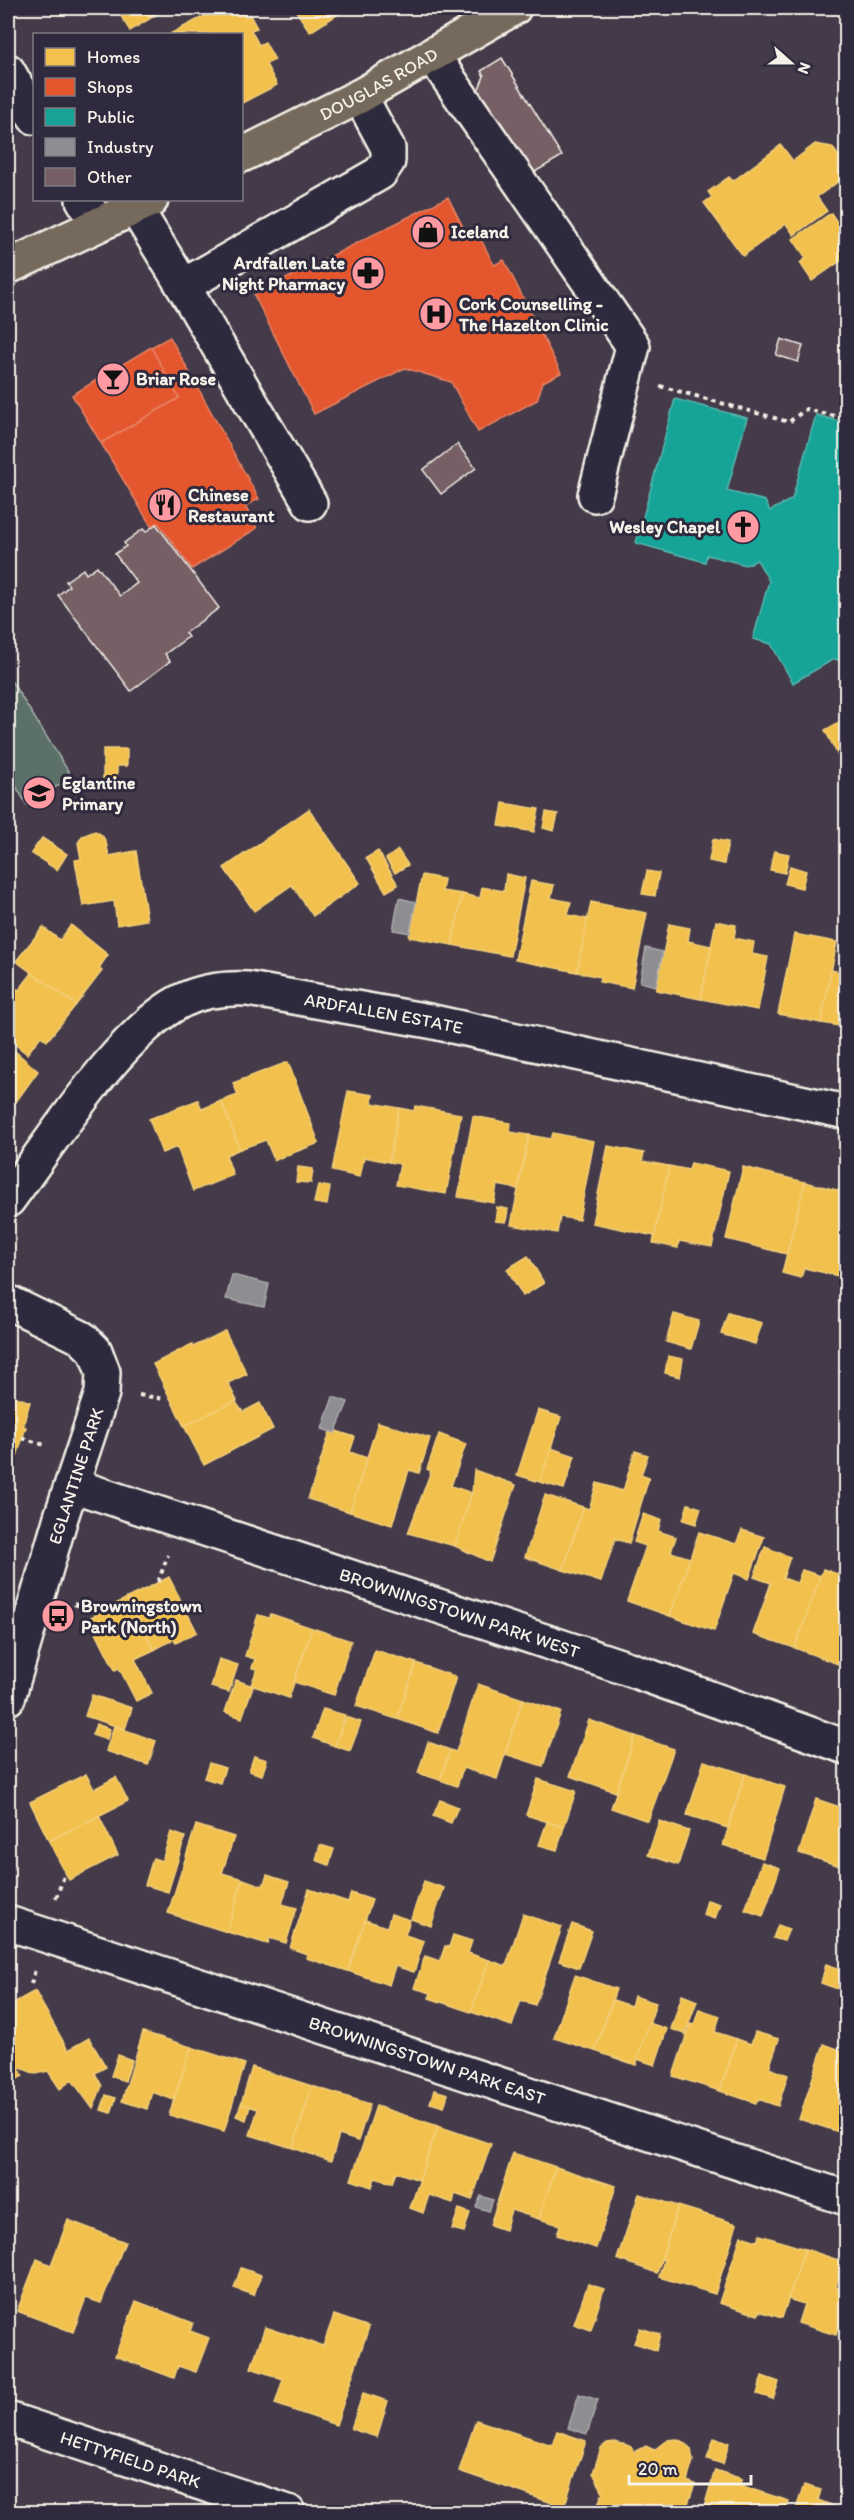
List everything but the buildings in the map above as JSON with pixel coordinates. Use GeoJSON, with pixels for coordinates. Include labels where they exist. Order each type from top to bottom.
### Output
{"type":"FeatureCollection","features":[{"type":"Feature","properties":{"kind":"main road","name":"DOUGLAS ROAD"},"geometry":{"type":"LineString","coordinates":[[243,154],[360,96],[514,8]]}},
{"type":"Feature","properties":{"kind":"main road"},"geometry":{"type":"LineString","coordinates":[[8,267],[91,212],[143,203]]}},
{"type":"Feature","properties":{"kind":"street"},"geometry":{"type":"LineString","coordinates":[[433,56],[633,346],[595,495]]}},
{"type":"Feature","properties":{"kind":"street"},"geometry":{"type":"LineString","coordinates":[[8,71],[33,115]]}},
{"type":"Feature","properties":{"kind":"street"},"geometry":{"type":"LineString","coordinates":[[183,286],[380,173],[388,161],[387,148],[360,96]]}},
{"type":"Feature","properties":{"kind":"street"},"geometry":{"type":"LineString","coordinates":[[143,203],[183,286],[310,503]]}},
{"type":"Feature","properties":{"kind":"street","name":"ARDFALLEN ESTATE"},"geometry":{"type":"LineString","coordinates":[[8,1200],[91,1089],[144,1028],[182,1001],[226,989],[248,989],[429,1021],[846,1112]]}},
{"type":"Feature","properties":{"kind":"street","name":"EGLANTINE PARK"},"geometry":{"type":"LineString","coordinates":[[8,1302],[82,1338],[95,1351],[104,1372],[102,1394],[8,1698]]}},
{"type":"Feature","properties":{"kind":"street","name":"BROWNINGSTOWN PARK WEST"},"geometry":{"type":"LineString","coordinates":[[72,1485],[629,1669],[846,1747]]}},
{"type":"Feature","properties":{"kind":"street","name":"BROWNINGSTOWN PARK EAST"},"geometry":{"type":"LineString","coordinates":[[8,1923],[846,2198]]}},
{"type":"Feature","properties":{"kind":"street","name":"HETTYFIELD PARK"},"geometry":{"type":"LineString","coordinates":[[8,2419],[284,2512]]}},
{"type":"Feature","properties":{"kind":"path"},"geometry":{"type":"LineString","coordinates":[[624,376],[789,422],[806,409],[846,419]]}},
{"type":"Feature","properties":{"kind":"path"},"geometry":{"type":"LineString","coordinates":[[134,1395],[165,1399]]}},
{"type":"Feature","properties":{"kind":"path"},"geometry":{"type":"LineString","coordinates":[[22,1438],[51,1447]]}},
{"type":"Feature","properties":{"kind":"path"},"geometry":{"type":"LineString","coordinates":[[158,1582],[169,1552]]}},
{"type":"Feature","properties":{"kind":"path"},"geometry":{"type":"LineString","coordinates":[[68,1602],[99,1612]]}},
{"type":"Feature","properties":{"kind":"path"},"geometry":{"type":"LineString","coordinates":[[53,1905],[64,1876]]}},
{"type":"Feature","properties":{"kind":"green space"},"geometry":{"type":"Polygon","coordinates":[[[12,682],[72,777],[27,805],[8,773],[8,685],[12,682]]]}},
{"type":"Feature","properties":{"kind":"place","name":"Iceland"},"geometry":{"type":"Point","coordinates":[428,232]}},
{"type":"Feature","properties":{"kind":"place","name":"Ardfallen Late Night Pharmacy"},"geometry":{"type":"Point","coordinates":[368,273]}},
{"type":"Feature","properties":{"kind":"place","name":"Cork Counselling - The Hazelton Clinic"},"geometry":{"type":"Point","coordinates":[436,314]}},
{"type":"Feature","properties":{"kind":"place","name":"Briar Rose"},"geometry":{"type":"Point","coordinates":[113,379]}},
{"type":"Feature","properties":{"kind":"place","name":"Chinese Restaurant"},"geometry":{"type":"Point","coordinates":[165,505]}},
{"type":"Feature","properties":{"kind":"place","name":"Wesley Chapel"},"geometry":{"type":"Point","coordinates":[743,527]}},
{"type":"Feature","properties":{"kind":"place","name":"Eglantine Primary"},"geometry":{"type":"Point","coordinates":[39,793]}},
{"type":"Feature","properties":{"kind":"place","name":"Browningstown Park (North)"},"geometry":{"type":"Point","coordinates":[58,1616]}}]}
